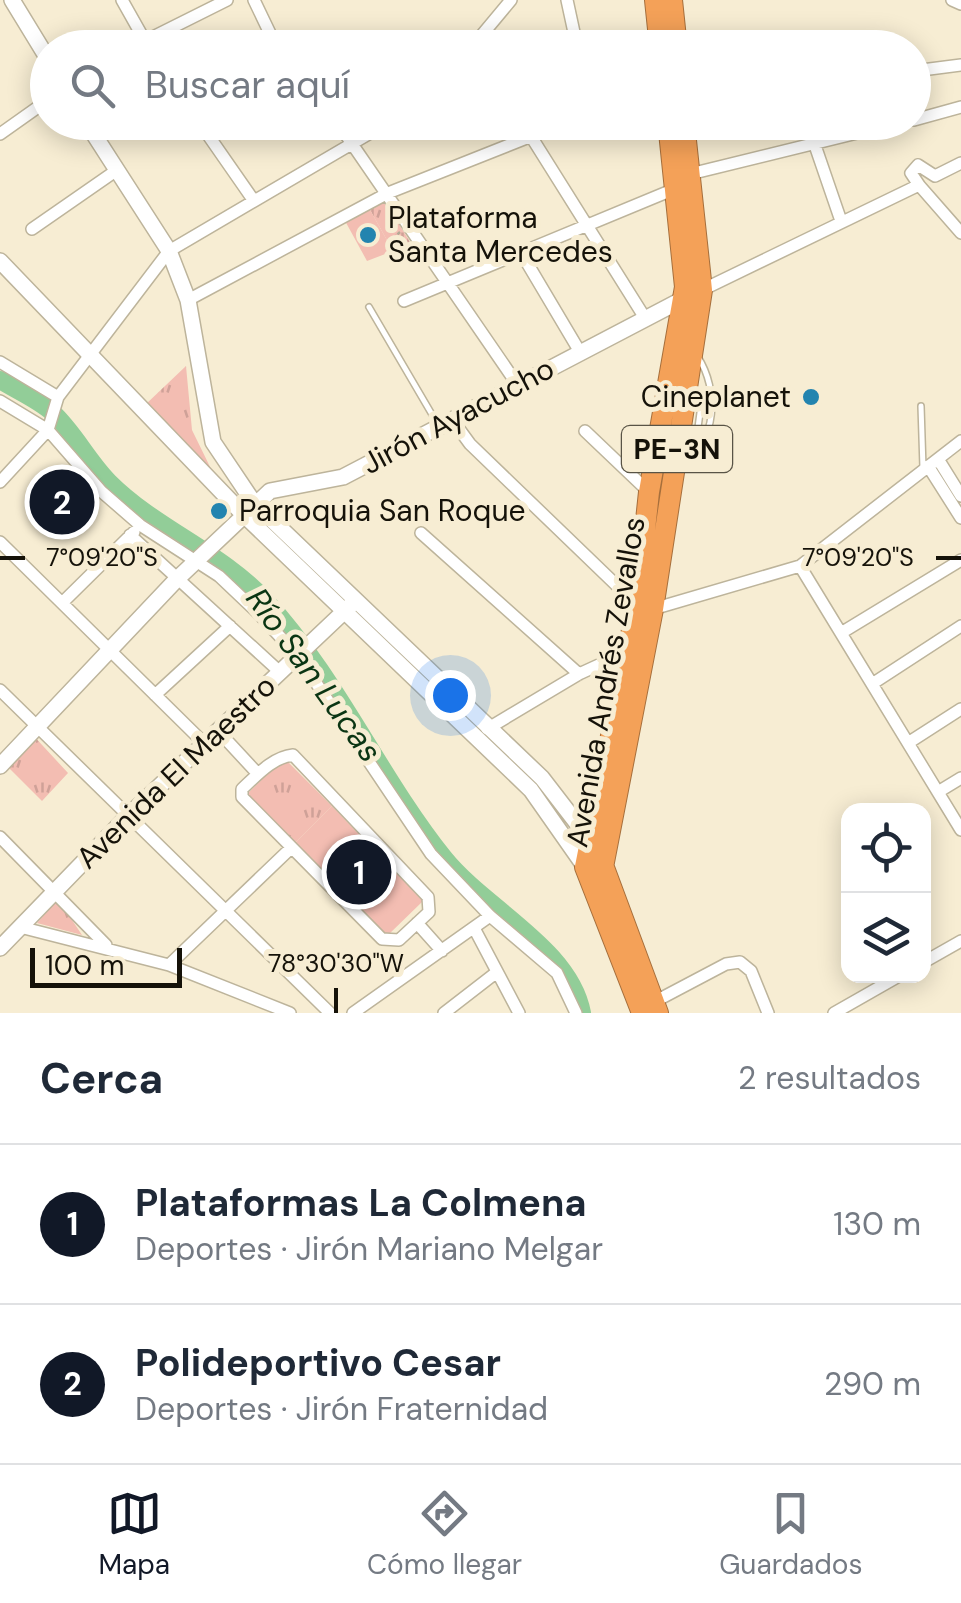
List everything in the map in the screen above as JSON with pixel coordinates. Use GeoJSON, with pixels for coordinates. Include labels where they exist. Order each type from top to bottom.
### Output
{"type":"FeatureCollection","features":[{"type":"Feature","properties":{"kind":"highway"},"geometry":{"type":"LineString","coordinates":[[656,0],[658,30]]}},
{"type":"Feature","properties":{"kind":"highway"},"geometry":{"type":"LineString","coordinates":[[672,0],[675,30]]}},
{"type":"Feature","properties":{"kind":"highway","name":"Avenida Andrés Zevallos"},"geometry":{"type":"LineString","coordinates":[[673,140],[683,181]]}},
{"type":"Feature","properties":{"kind":"highway","name":"Avenida Andrés Zevallos"},"geometry":{"type":"LineString","coordinates":[[651,1009],[598,895],[594,864],[674,468],[693,350],[684,140]]}},
{"type":"Feature","properties":{"kind":"highway","name":"Avenida Andrés Zevallos"},"geometry":{"type":"LineString","coordinates":[[590,838],[627,652],[645,607],[649,492],[693,294]]}},
{"type":"Feature","properties":{"kind":"highway"},"geometry":{"type":"LineString","coordinates":[[590,838],[594,864],[651,1009]]}},
{"type":"Feature","properties":{"kind":"street"},"geometry":{"type":"LineString","coordinates":[[12,0],[30,30]]}},
{"type":"Feature","properties":{"kind":"street"},"geometry":{"type":"LineString","coordinates":[[122,0],[139,30]]}},
{"type":"Feature","properties":{"kind":"street"},"geometry":{"type":"LineString","coordinates":[[172,30],[227,0]]}},
{"type":"Feature","properties":{"kind":"street"},"geometry":{"type":"LineString","coordinates":[[254,0],[268,30]]}},
{"type":"Feature","properties":{"kind":"street"},"geometry":{"type":"LineString","coordinates":[[487,30],[511,0]]}},
{"type":"Feature","properties":{"kind":"street"},"geometry":{"type":"LineString","coordinates":[[567,0],[573,30]]}},
{"type":"Feature","properties":{"kind":"street"},"geometry":{"type":"LineString","coordinates":[[952,0],[961,4]]}},
{"type":"Feature","properties":{"kind":"street"},"geometry":{"type":"LineString","coordinates":[[931,69],[961,65]]}},
{"type":"Feature","properties":{"kind":"street"},"geometry":{"type":"LineString","coordinates":[[931,115],[961,106]]}},
{"type":"Feature","properties":{"kind":"street"},"geometry":{"type":"LineString","coordinates":[[0,134],[30,113]]}},
{"type":"Feature","properties":{"kind":"street"},"geometry":{"type":"LineString","coordinates":[[98,140],[169,251],[188,300],[213,442],[248,508]]}},
{"type":"Feature","properties":{"kind":"street"},"geometry":{"type":"LineString","coordinates":[[214,140],[254,201]]}},
{"type":"Feature","properties":{"kind":"street"},"geometry":{"type":"LineString","coordinates":[[352,140],[444,282],[517,384]]}},
{"type":"Feature","properties":{"kind":"street"},"geometry":{"type":"LineString","coordinates":[[0,482],[49,425],[58,398],[169,251],[359,140]]}},
{"type":"Feature","properties":{"kind":"street"},"geometry":{"type":"LineString","coordinates":[[188,300],[388,193],[520,140]]}},
{"type":"Feature","properties":{"kind":"street"},"geometry":{"type":"LineString","coordinates":[[533,140],[645,318]]}},
{"type":"Feature","properties":{"kind":"street"},"geometry":{"type":"LineString","coordinates":[[813,140],[842,221]]}},
{"type":"Feature","properties":{"kind":"street"},"geometry":{"type":"LineString","coordinates":[[404,300],[683,181],[830,140]]}},
{"type":"Feature","properties":{"kind":"street","name":"Jirón Ayacucho"},"geometry":{"type":"LineString","coordinates":[[0,766],[176,578],[248,508],[286,486],[343,477],[645,318],[919,185],[911,173],[918,165],[935,176],[961,164]]}},
{"type":"Feature","properties":{"kind":"street"},"geometry":{"type":"LineString","coordinates":[[32,229],[117,170]]}},
{"type":"Feature","properties":{"kind":"street"},"geometry":{"type":"LineString","coordinates":[[919,185],[961,234]]}},
{"type":"Feature","properties":{"kind":"street"},"geometry":{"type":"LineString","coordinates":[[520,251],[580,352]]}},
{"type":"Feature","properties":{"kind":"street"},"geometry":{"type":"LineString","coordinates":[[0,261],[90,356],[483,733],[542,778],[590,838]]}},
{"type":"Feature","properties":{"kind":"street"},"geometry":{"type":"LineString","coordinates":[[0,362],[58,398]]}},
{"type":"Feature","properties":{"kind":"street"},"geometry":{"type":"LineString","coordinates":[[0,401],[49,425],[82,474],[140,525],[203,552],[305,649],[362,758],[431,854],[490,916],[557,973],[576,1013]]}},
{"type":"Feature","properties":{"kind":"street"},"geometry":{"type":"LineString","coordinates":[[445,422],[645,607],[800,566],[961,441]]}},
{"type":"Feature","properties":{"kind":"street"},"geometry":{"type":"LineString","coordinates":[[585,431],[649,492]]}},
{"type":"Feature","properties":{"kind":"street"},"geometry":{"type":"LineString","coordinates":[[930,465],[961,496]]}},
{"type":"Feature","properties":{"kind":"street"},"geometry":{"type":"LineString","coordinates":[[930,465],[961,518]]}},
{"type":"Feature","properties":{"kind":"street"},"geometry":{"type":"LineString","coordinates":[[62,602],[140,525]]}},
{"type":"Feature","properties":{"kind":"street"},"geometry":{"type":"LineString","coordinates":[[421,533],[578,674]]}},
{"type":"Feature","properties":{"kind":"street"},"geometry":{"type":"LineString","coordinates":[[130,535],[280,673]]}},
{"type":"Feature","properties":{"kind":"street"},"geometry":{"type":"LineString","coordinates":[[0,542],[206,745]]}},
{"type":"Feature","properties":{"kind":"street"},"geometry":{"type":"LineString","coordinates":[[841,633],[961,560]]}},
{"type":"Feature","properties":{"kind":"street"},"geometry":{"type":"LineString","coordinates":[[800,566],[961,830]]}},
{"type":"Feature","properties":{"kind":"street","name":"Avenida El Maestro"},"geometry":{"type":"LineString","coordinates":[[0,948],[128,815],[220,733],[350,605]]}},
{"type":"Feature","properties":{"kind":"street"},"geometry":{"type":"LineString","coordinates":[[155,696],[230,626]]}},
{"type":"Feature","properties":{"kind":"street"},"geometry":{"type":"LineString","coordinates":[[872,684],[961,626]]}},
{"type":"Feature","properties":{"kind":"street"},"geometry":{"type":"LineString","coordinates":[[483,733],[578,674],[627,652]]}},
{"type":"Feature","properties":{"kind":"street"},"geometry":{"type":"LineString","coordinates":[[0,690],[330,1013]]}},
{"type":"Feature","properties":{"kind":"street"},"geometry":{"type":"LineString","coordinates":[[908,742],[961,709]]}},
{"type":"Feature","properties":{"kind":"street"},"geometry":{"type":"LineString","coordinates":[[220,733],[258,774]]}},
{"type":"Feature","properties":{"kind":"street"},"geometry":{"type":"LineString","coordinates":[[483,733],[594,864]]}},
{"type":"Feature","properties":{"kind":"street"},"geometry":{"type":"LineString","coordinates":[[281,756],[299,758],[428,897],[431,907],[394,943],[382,940],[242,797],[242,789],[258,774],[281,756]]}},
{"type":"Feature","properties":{"kind":"street"},"geometry":{"type":"LineString","coordinates":[[938,792],[961,778]]}},
{"type":"Feature","properties":{"kind":"street"},"geometry":{"type":"LineString","coordinates":[[0,838],[108,946]]}},
{"type":"Feature","properties":{"kind":"street"},"geometry":{"type":"LineString","coordinates":[[170,965],[290,848]]}},
{"type":"Feature","properties":{"kind":"street"},"geometry":{"type":"LineString","coordinates":[[353,1013],[490,916]]}},
{"type":"Feature","properties":{"kind":"street"},"geometry":{"type":"LineString","coordinates":[[417,923],[442,951]]}},
{"type":"Feature","properties":{"kind":"street"},"geometry":{"type":"LineString","coordinates":[[20,927],[108,946],[170,965],[290,1013]]}},
{"type":"Feature","properties":{"kind":"street"},"geometry":{"type":"LineString","coordinates":[[474,928],[519,1013]]}},
{"type":"Feature","properties":{"kind":"street"},"geometry":{"type":"LineString","coordinates":[[931,958],[961,942]]}},
{"type":"Feature","properties":{"kind":"street"},"geometry":{"type":"LineString","coordinates":[[651,1009],[726,964],[740,962],[752,971],[768,1013]]}},
{"type":"Feature","properties":{"kind":"street"},"geometry":{"type":"LineString","coordinates":[[444,1013],[498,972]]}},
{"type":"Feature","properties":{"kind":"street"},"geometry":{"type":"LineString","coordinates":[[834,1013],[887,983]]}},
{"type":"Feature","properties":{"kind":"lane"},"geometry":{"type":"LineString","coordinates":[[370,307],[445,422]]}},
{"type":"Feature","properties":{"kind":"lane"},"geometry":{"type":"LineString","coordinates":[[674,468],[694,456],[706,442],[712,394],[709,374],[693,350]]}},
{"type":"Feature","properties":{"kind":"lane"},"geometry":{"type":"LineString","coordinates":[[694,456],[702,398]]}},
{"type":"Feature","properties":{"kind":"lane"},"geometry":{"type":"LineString","coordinates":[[922,406],[930,465]]}},
{"type":"Feature","properties":{"kind":"path"},"geometry":{"type":"LineString","coordinates":[[390,241],[402,230]]}},
{"type":"Feature","properties":{"kind":"green space"},"geometry":{"type":"Polygon","coordinates":[[[384,200],[410,242],[393,251],[369,208],[384,200]]]}},
{"type":"Feature","properties":{"kind":"green space","name":"Plataforma Santa Mercedes"},"geometry":{"type":"Polygon","coordinates":[[[369,208],[393,251],[367,261],[344,219],[369,208]]]}},
{"type":"Feature","properties":{"kind":"green space"},"geometry":{"type":"Polygon","coordinates":[[[186,366],[192,430],[214,475],[145,405],[186,366]]]}},
{"type":"Feature","properties":{"kind":"green space"},"geometry":{"type":"Polygon","coordinates":[[[31,733],[68,773],[42,801],[5,764],[31,733]]]}},
{"type":"Feature","properties":{"kind":"green space"},"geometry":{"type":"Polygon","coordinates":[[[284,758],[332,806],[294,844],[245,796],[284,758]]]}},
{"type":"Feature","properties":{"kind":"green space"},"geometry":{"type":"Polygon","coordinates":[[[332,806],[423,901],[387,936],[294,844],[332,806]]]}},
{"type":"Feature","properties":{"kind":"green space"},"geometry":{"type":"Polygon","coordinates":[[[58,899],[82,935],[37,923],[58,899]]]}},
{"type":"Feature","properties":{"kind":"waterway","name":"Río San Lucas"},"geometry":{"type":"LineString","coordinates":[[0,380],[52,412],[101,474],[127,499],[229,568],[266,601],[315,662],[444,858],[544,949],[574,990],[582,1013]]}},
{"type":"Feature","properties":{"kind":"place","name":"Plataforma Santa Mercedes"},"geometry":{"type":"Point","coordinates":[368,235]}},
{"type":"Feature","properties":{"kind":"place","name":"Cineplanet"},"geometry":{"type":"Point","coordinates":[811,397]}},
{"type":"Feature","properties":{"kind":"place","name":"Polideportivo Cesar"},"geometry":{"type":"Point","coordinates":[62,502]}},
{"type":"Feature","properties":{"kind":"place","name":"Parroquia San Roque"},"geometry":{"type":"Point","coordinates":[219,511]}},
{"type":"Feature","properties":{"kind":"place","name":"Plataformas La Colmena"},"geometry":{"type":"Point","coordinates":[359,872]}}]}
